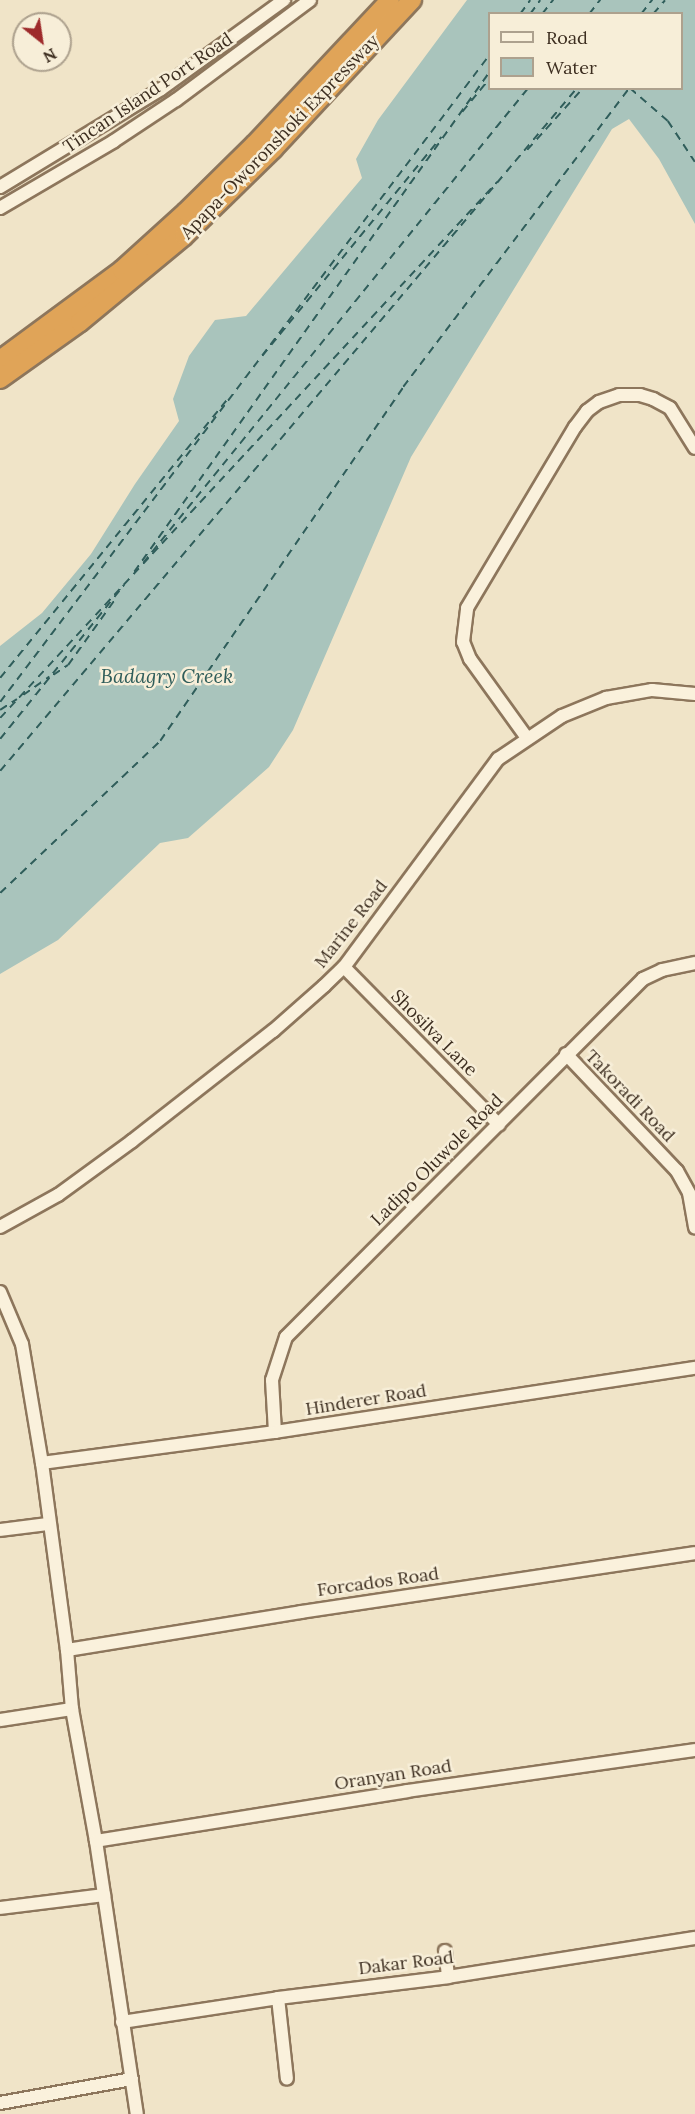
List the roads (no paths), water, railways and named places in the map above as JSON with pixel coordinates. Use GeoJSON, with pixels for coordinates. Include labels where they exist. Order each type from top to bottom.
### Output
{"type":"FeatureCollection","features":[{"type":"Feature","properties":{"kind":"highway","name":"Apapa-Oworonshoki Expressway"},"geometry":{"type":"LineString","coordinates":[[0,360],[122,270],[170,226],[255,144],[390,0]]}},
{"type":"Feature","properties":{"kind":"highway","name":"Apapa-Oworonshoki Expressway"},"geometry":{"type":"LineString","coordinates":[[0,379],[89,315],[184,236],[273,149],[412,0]]}},
{"type":"Feature","properties":{"kind":"street","name":"Tincan Island Port Road"},"geometry":{"type":"LineString","coordinates":[[0,187],[161,89],[284,0]]}},
{"type":"Feature","properties":{"kind":"street","name":"Tincan Island Port Road"},"geometry":{"type":"LineString","coordinates":[[0,208],[114,141],[176,100],[310,0]]}},
{"type":"Feature","properties":{"kind":"street"},"geometry":{"type":"LineString","coordinates":[[527,738],[470,659],[463,642],[467,608],[587,411],[599,402],[619,395],[640,395],[670,408],[695,448]]}},
{"type":"Feature","properties":{"kind":"street","name":"Marine Road"},"geometry":{"type":"LineString","coordinates":[[0,1227],[58,1195],[132,1141],[273,1031],[344,968],[498,759],[562,716],[606,698],[652,690],[695,694]]}},
{"type":"Feature","properties":{"kind":"street","name":"Ladipo Oluwole Road"},"geometry":{"type":"LineString","coordinates":[[275,1432],[272,1380],[286,1337],[643,979],[662,970],[695,963]]}},
{"type":"Feature","properties":{"kind":"street","name":"Shosilva Lane"},"geometry":{"type":"LineString","coordinates":[[344,968],[499,1125]]}},
{"type":"Feature","properties":{"kind":"street","name":"Takoradi Road"},"geometry":{"type":"LineString","coordinates":[[566,1054],[677,1171],[689,1193],[695,1227]]}},
{"type":"Feature","properties":{"kind":"street"},"geometry":{"type":"LineString","coordinates":[[0,1292],[22,1344],[42,1464],[48,1524],[67,1650],[72,1709],[96,1841],[137,2114]]}},
{"type":"Feature","properties":{"kind":"street","name":"Hinderer Road"},"geometry":{"type":"LineString","coordinates":[[42,1464],[275,1432],[695,1368]]}},
{"type":"Feature","properties":{"kind":"street"},"geometry":{"type":"LineString","coordinates":[[0,1530],[48,1524]]}},
{"type":"Feature","properties":{"kind":"street","name":"Forcados Road"},"geometry":{"type":"LineString","coordinates":[[67,1650],[312,1610],[695,1553]]}},
{"type":"Feature","properties":{"kind":"street"},"geometry":{"type":"LineString","coordinates":[[0,1720],[72,1709]]}},
{"type":"Feature","properties":{"kind":"street","name":"Oranyan Road"},"geometry":{"type":"LineString","coordinates":[[96,1841],[407,1791],[695,1750]]}},
{"type":"Feature","properties":{"kind":"street"},"geometry":{"type":"LineString","coordinates":[[0,1908],[104,1895]]}},
{"type":"Feature","properties":{"kind":"street","name":"Dakar Road"},"geometry":{"type":"LineString","coordinates":[[122,2022],[278,1998],[448,1977],[695,1938]]}},
{"type":"Feature","properties":{"kind":"street"},"geometry":{"type":"LineString","coordinates":[[446,1951],[448,1977]]}},
{"type":"Feature","properties":{"kind":"street"},"geometry":{"type":"LineString","coordinates":[[278,1998],[287,2079]]}},
{"type":"Feature","properties":{"kind":"street"},"geometry":{"type":"LineString","coordinates":[[0,2103],[132,2079]]}},
{"type":"Feature","properties":{"kind":"water","name":"Badagry Creek"},"geometry":{"type":"Polygon","coordinates":[[[467,0],[695,0],[695,224],[659,159],[629,119],[612,129],[411,457],[293,730],[269,767],[188,838],[160,843],[58,940],[0,974],[0,646],[42,613],[91,554],[135,484],[179,421],[173,399],[189,356],[215,320],[246,316],[362,178],[356,159],[378,120],[467,0]]]}}]}
